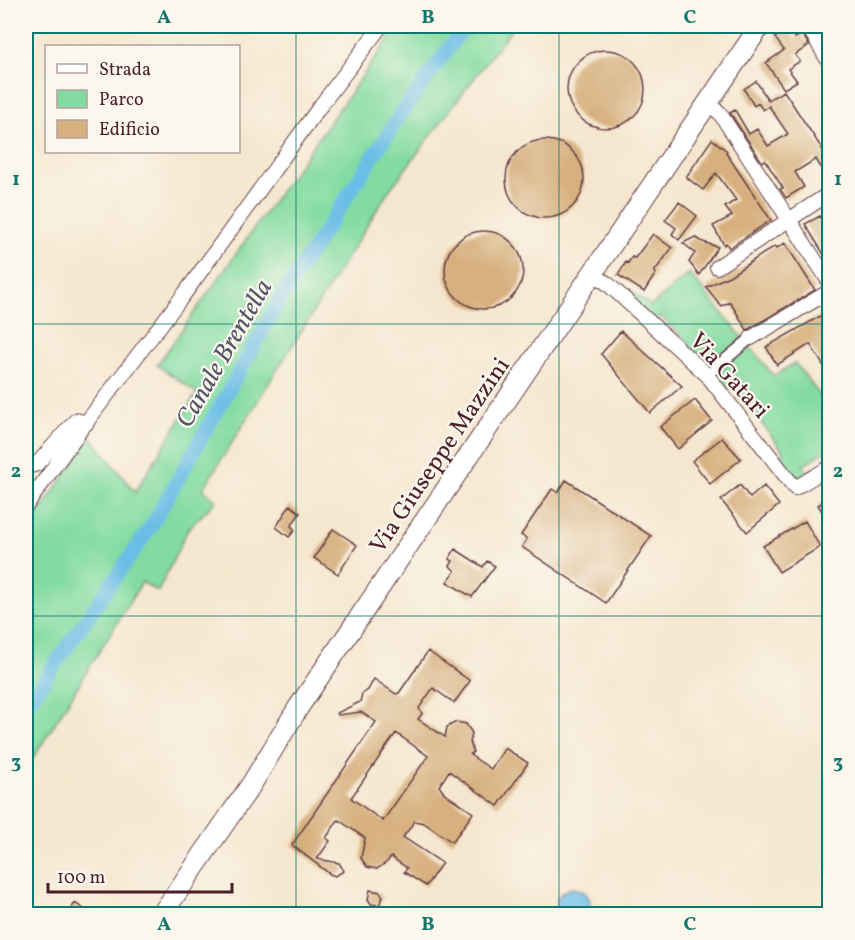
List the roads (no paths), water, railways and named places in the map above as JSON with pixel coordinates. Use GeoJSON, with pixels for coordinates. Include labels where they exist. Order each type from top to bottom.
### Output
{"type":"FeatureCollection","features":[{"type":"Feature","properties":{"kind":"main road","name":"Via Giuseppe Mazzini"},"geometry":{"type":"LineString","coordinates":[[162,915],[251,785],[298,708],[760,26]]}},
{"type":"Feature","properties":{"kind":"street"},"geometry":{"type":"LineString","coordinates":[[26,506],[381,26]]}},
{"type":"Feature","properties":{"kind":"street"},"geometry":{"type":"LineString","coordinates":[[808,26],[830,64]]}},
{"type":"Feature","properties":{"kind":"street"},"geometry":{"type":"LineString","coordinates":[[707,104],[719,112],[830,283]]}},
{"type":"Feature","properties":{"kind":"street"},"geometry":{"type":"LineString","coordinates":[[717,267],[830,193]]}},
{"type":"Feature","properties":{"kind":"street","name":"Via Gatari"},"geometry":{"type":"LineString","coordinates":[[593,274],[608,284],[711,372],[795,488],[830,467]]}},
{"type":"Feature","properties":{"kind":"street"},"geometry":{"type":"LineString","coordinates":[[711,372],[751,338],[830,291]]}},
{"type":"Feature","properties":{"kind":"street"},"geometry":{"type":"LineString","coordinates":[[26,464],[30,466],[37,464],[76,420],[87,423]]}},
{"type":"Feature","properties":{"kind":"water"},"geometry":{"type":"Polygon","coordinates":[[[572,888],[588,896],[591,904],[589,914],[558,914],[556,905],[560,894],[572,888]]]}},
{"type":"Feature","properties":{"kind":"waterway","name":"Canale Brentella"},"geometry":{"type":"LineString","coordinates":[[26,706],[150,528],[283,295],[401,114],[465,26]]}}]}
